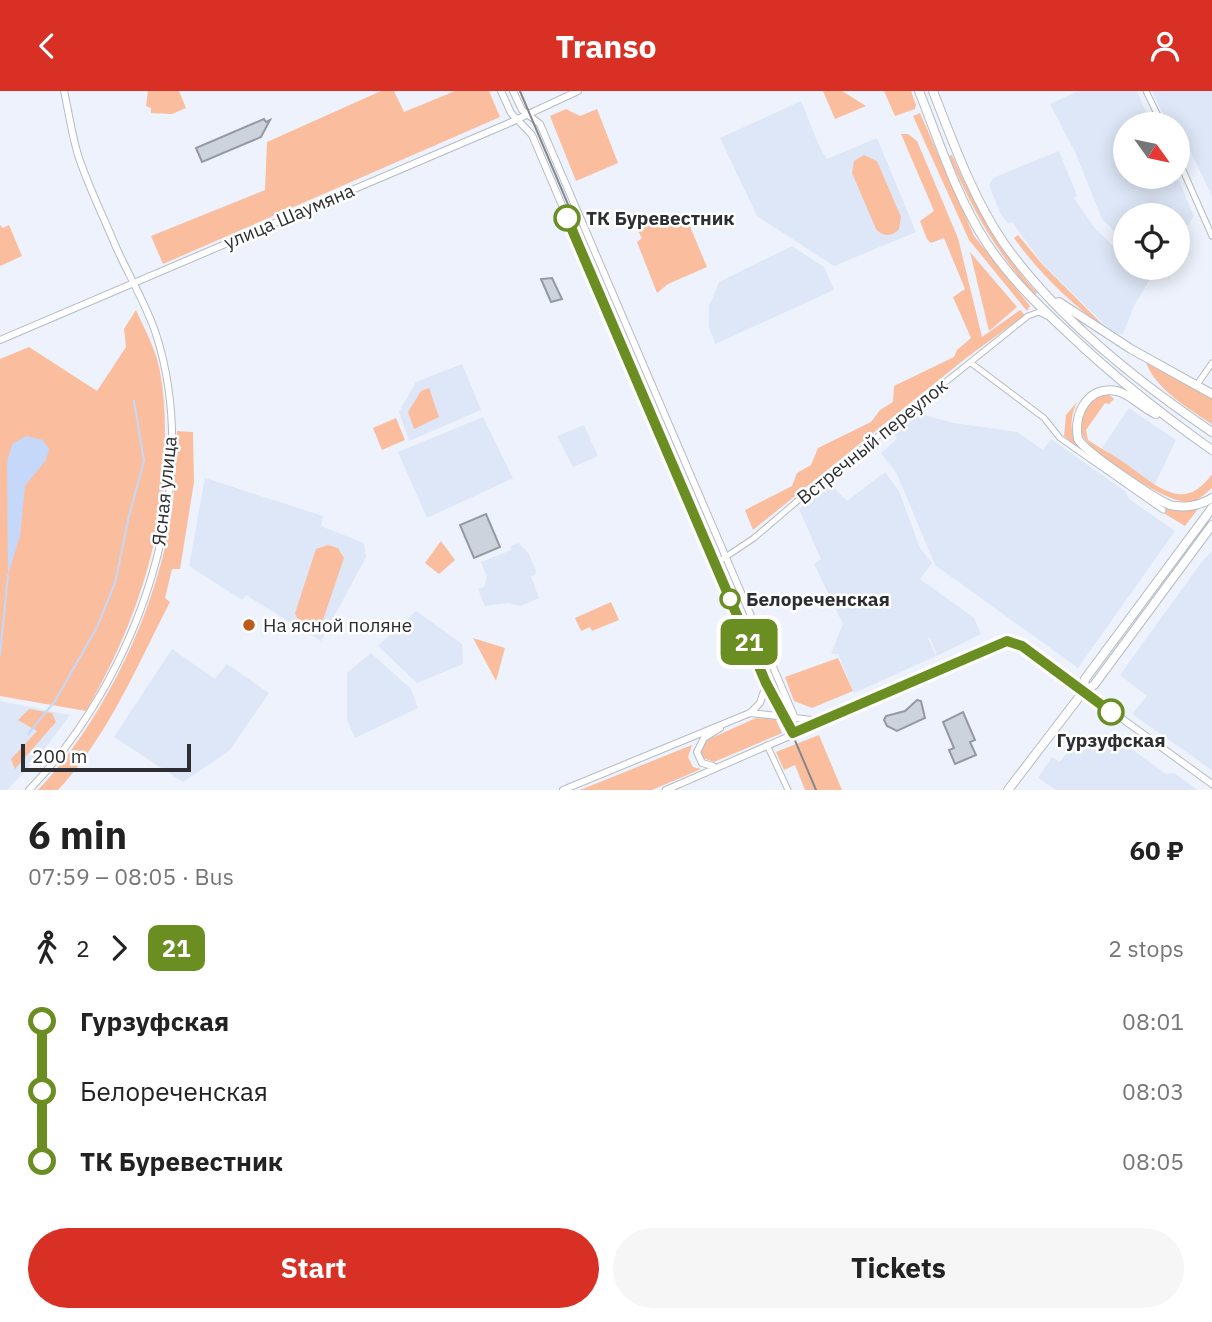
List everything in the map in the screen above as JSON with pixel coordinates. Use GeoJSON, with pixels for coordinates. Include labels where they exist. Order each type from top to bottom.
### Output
{"type":"FeatureCollection","features":[{"type":"Feature","properties":{"kind":"main road"},"geometry":{"type":"LineString","coordinates":[[919,91],[970,215],[987,243],[1039,305],[1116,378],[1165,418],[1212,450]]}},
{"type":"Feature","properties":{"kind":"main road"},"geometry":{"type":"LineString","coordinates":[[933,91],[983,207],[1002,241],[1050,296],[1113,358],[1212,432]]}},
{"type":"Feature","properties":{"kind":"main road"},"geometry":{"type":"LineString","coordinates":[[1050,296],[1131,349],[1212,394]]}},
{"type":"Feature","properties":{"kind":"main road"},"geometry":{"type":"LineString","coordinates":[[1165,418],[1147,410],[1125,394],[1107,391],[1083,404],[1078,413],[1077,431],[1085,448],[1170,505],[1192,506],[1212,498]]}},
{"type":"Feature","properties":{"kind":"main road"},"geometry":{"type":"LineString","coordinates":[[1083,692],[1086,679],[1212,507]]}},
{"type":"Feature","properties":{"kind":"main road"},"geometry":{"type":"LineString","coordinates":[[1008,790],[1083,692],[1094,685],[1212,525]]}},
{"type":"Feature","properties":{"kind":"street","name":"Ясная улица"},"geometry":{"type":"LineString","coordinates":[[29,790],[60,758],[82,726],[116,666],[149,582],[166,515],[172,429],[155,333],[79,157],[64,91]]}},
{"type":"Feature","properties":{"kind":"street"},"geometry":{"type":"LineString","coordinates":[[501,91],[511,113],[528,129],[542,159],[766,683],[793,733]]}},
{"type":"Feature","properties":{"kind":"street"},"geometry":{"type":"LineString","coordinates":[[513,91],[527,115],[540,124],[794,716],[793,733]]}},
{"type":"Feature","properties":{"kind":"street","name":"улица Шаумяна"},"geometry":{"type":"LineString","coordinates":[[0,340],[578,91]]}},
{"type":"Feature","properties":{"kind":"street"},"geometry":{"type":"LineString","coordinates":[[1146,91],[1156,112]]}},
{"type":"Feature","properties":{"kind":"street"},"geometry":{"type":"LineString","coordinates":[[1190,186],[1212,236]]}},
{"type":"Feature","properties":{"kind":"street"},"geometry":{"type":"LineString","coordinates":[[1028,316],[1032,305],[1030,295]]}},
{"type":"Feature","properties":{"kind":"street"},"geometry":{"type":"LineString","coordinates":[[1039,305],[1050,296]]}},
{"type":"Feature","properties":{"kind":"street"},"geometry":{"type":"LineString","coordinates":[[1028,316],[1042,313],[1053,319]]}},
{"type":"Feature","properties":{"kind":"street","name":"Встречный переулок"},"geometry":{"type":"LineString","coordinates":[[715,564],[754,538],[1028,316]]}},
{"type":"Feature","properties":{"kind":"street"},"geometry":{"type":"LineString","coordinates":[[971,363],[1044,418],[1060,438],[1163,510]]}},
{"type":"Feature","properties":{"kind":"street"},"geometry":{"type":"LineString","coordinates":[[1196,386],[1212,363]]}},
{"type":"Feature","properties":{"kind":"street"},"geometry":{"type":"LineString","coordinates":[[666,790],[1007,641],[1022,646],[1212,784]]}},
{"type":"Feature","properties":{"kind":"street"},"geometry":{"type":"LineString","coordinates":[[750,713],[763,698],[766,683]]}},
{"type":"Feature","properties":{"kind":"street"},"geometry":{"type":"LineString","coordinates":[[563,790],[750,713],[821,721]]}},
{"type":"Feature","properties":{"kind":"street"},"geometry":{"type":"LineString","coordinates":[[726,722],[700,744],[697,752],[699,760],[709,767],[739,758]]}},
{"type":"Feature","properties":{"kind":"street"},"geometry":{"type":"LineString","coordinates":[[767,745],[788,790]]}},
{"type":"Feature","properties":{"kind":"shaded area"},"geometry":{"type":"Polygon","coordinates":[[[148,91],[179,91],[186,108],[172,114],[151,113],[151,108],[146,106],[148,91]]]}},
{"type":"Feature","properties":{"kind":"shaded area"},"geometry":{"type":"Polygon","coordinates":[[[381,91],[394,91],[404,112],[455,91],[489,91],[500,117],[163,264],[151,236],[265,190],[267,142],[381,91]]]}},
{"type":"Feature","properties":{"kind":"shaded area"},"geometry":{"type":"Polygon","coordinates":[[[823,91],[842,91],[866,106],[835,119],[823,91]]]}},
{"type":"Feature","properties":{"kind":"shaded area"},"geometry":{"type":"Polygon","coordinates":[[[884,91],[911,91],[915,109],[895,116],[884,91]]]}},
{"type":"Feature","properties":{"kind":"shaded area"},"geometry":{"type":"Polygon","coordinates":[[[1078,91],[1137,91],[1146,112],[1113,112],[1113,189],[1182,189],[1188,203],[1113,203],[1113,230],[1102,219],[1076,154],[1050,104],[1078,91]]]}},
{"type":"Feature","properties":{"kind":"shaded area"},"geometry":{"type":"Polygon","coordinates":[[[1152,91],[1212,91],[1212,196],[1190,150],[1190,112],[1162,112],[1152,91]]]}},
{"type":"Feature","properties":{"kind":"shaded area"},"geometry":{"type":"Polygon","coordinates":[[[801,101],[827,159],[877,138],[916,232],[834,266],[757,216],[720,138],[801,101]]]}},
{"type":"Feature","properties":{"kind":"shaded area"},"geometry":{"type":"Polygon","coordinates":[[[566,109],[580,116],[597,109],[618,163],[576,181],[550,116],[566,109]]]}},
{"type":"Feature","properties":{"kind":"shaded area"},"geometry":{"type":"Polygon","coordinates":[[[920,113],[974,236],[1030,306],[1027,311],[969,240],[913,116],[920,113]]]}},
{"type":"Feature","properties":{"kind":"shaded area"},"geometry":{"type":"Polygon","coordinates":[[[901,134],[908,134],[917,141],[958,238],[982,337],[1020,310],[1025,315],[966,358],[753,530],[745,510],[792,486],[797,473],[811,465],[818,448],[871,422],[880,410],[893,402],[894,386],[954,357],[957,350],[971,338],[953,297],[965,289],[944,238],[931,243],[920,221],[934,211],[901,134]]]}},
{"type":"Feature","properties":{"kind":"shaded area"},"geometry":{"type":"Polygon","coordinates":[[[1059,151],[1077,196],[1074,198],[1094,227],[1113,246],[1113,280],[1149,281],[1134,306],[1123,334],[1113,333],[1042,263],[1012,222],[1008,223],[1001,215],[989,185],[993,178],[1059,151]]]}},
{"type":"Feature","properties":{"kind":"shaded area"},"geometry":{"type":"Polygon","coordinates":[[[864,155],[877,161],[901,217],[899,229],[890,235],[876,229],[852,173],[854,161],[864,155]]]}},
{"type":"Feature","properties":{"kind":"shaded area"},"geometry":{"type":"Polygon","coordinates":[[[952,155],[989,227],[1037,293],[1034,295],[1008,262],[976,212],[949,156],[952,155]]]}},
{"type":"Feature","properties":{"kind":"shaded area"},"geometry":{"type":"Polygon","coordinates":[[[1190,207],[1194,216],[1190,222],[1190,207]]]}},
{"type":"Feature","properties":{"kind":"shaded area"},"geometry":{"type":"Polygon","coordinates":[[[657,221],[660,227],[689,224],[707,267],[668,284],[657,293],[637,242],[642,238],[638,231],[657,221]]]}},
{"type":"Feature","properties":{"kind":"shaded area"},"geometry":{"type":"Polygon","coordinates":[[[0,225],[3,228],[9,225],[22,256],[0,266],[0,225]]]}},
{"type":"Feature","properties":{"kind":"shaded area"},"geometry":{"type":"Polygon","coordinates":[[[1018,235],[1042,264],[1108,330],[1046,277],[1014,238],[1018,235]]]}},
{"type":"Feature","properties":{"kind":"shaded area"},"geometry":{"type":"Polygon","coordinates":[[[792,246],[824,267],[834,290],[715,344],[709,327],[709,306],[719,282],[792,246]]]}},
{"type":"Feature","properties":{"kind":"shaded area"},"geometry":{"type":"Polygon","coordinates":[[[970,252],[1017,307],[989,331],[970,252]]]}},
{"type":"Feature","properties":{"kind":"shaded area"},"geometry":{"type":"Polygon","coordinates":[[[136,310],[157,359],[164,398],[165,438],[160,510],[144,580],[133,613],[104,679],[86,711],[0,696],[0,359],[29,347],[97,391],[126,347],[124,329],[136,310]]]}},
{"type":"Feature","properties":{"kind":"shaded area"},"geometry":{"type":"Polygon","coordinates":[[[1146,362],[1212,398],[1212,424],[1165,390],[1150,372],[1146,362]]]}},
{"type":"Feature","properties":{"kind":"shaded area"},"geometry":{"type":"Polygon","coordinates":[[[462,364],[481,410],[409,441],[399,412],[416,382],[462,364]]]}},
{"type":"Feature","properties":{"kind":"shaded area"},"geometry":{"type":"Polygon","coordinates":[[[429,388],[439,417],[414,429],[408,412],[421,391],[429,388]]]}},
{"type":"Feature","properties":{"kind":"shaded area"},"geometry":{"type":"Polygon","coordinates":[[[1108,394],[1114,399],[1109,404],[1105,403],[1086,430],[1088,440],[1171,493],[1192,492],[1202,486],[1212,474],[1212,488],[1195,500],[1179,501],[1130,476],[1098,452],[1081,433],[1080,423],[1090,403],[1108,394]]]}},
{"type":"Feature","properties":{"kind":"shaded area"},"geometry":{"type":"Polygon","coordinates":[[[1077,402],[1072,427],[1082,449],[1168,506],[1180,511],[1198,509],[1185,526],[1165,514],[1166,509],[1089,457],[1064,436],[1066,415],[1077,402]]]}},
{"type":"Feature","properties":{"kind":"shaded area"},"geometry":{"type":"Polygon","coordinates":[[[1129,408],[1176,440],[1154,486],[1102,448],[1129,408]]]}},
{"type":"Feature","properties":{"kind":"shaded area"},"geometry":{"type":"Polygon","coordinates":[[[919,414],[954,423],[1017,432],[1043,450],[1051,439],[1125,491],[1129,499],[1175,531],[1078,668],[935,565],[897,474],[881,453],[897,439],[895,435],[919,414]]]}},
{"type":"Feature","properties":{"kind":"shaded area"},"geometry":{"type":"Polygon","coordinates":[[[483,417],[513,478],[427,518],[398,452],[483,417]]]}},
{"type":"Feature","properties":{"kind":"shaded area"},"geometry":{"type":"Polygon","coordinates":[[[396,418],[405,440],[382,450],[373,428],[396,418]]]}},
{"type":"Feature","properties":{"kind":"shaded area"},"geometry":{"type":"Polygon","coordinates":[[[584,425],[598,456],[573,467],[557,436],[584,425]]]}},
{"type":"Feature","properties":{"kind":"shaded area"},"geometry":{"type":"Polygon","coordinates":[[[177,431],[193,432],[194,482],[180,569],[172,569],[165,598],[170,602],[120,700],[92,747],[58,790],[38,790],[84,732],[124,663],[140,626],[164,552],[171,516],[177,431]]]}},
{"type":"Feature","properties":{"kind":"shaded area"},"geometry":{"type":"Polygon","coordinates":[[[885,472],[899,491],[920,548],[932,563],[920,579],[974,618],[981,634],[937,656],[928,638],[936,656],[854,693],[838,654],[831,654],[843,624],[814,564],[821,559],[799,509],[829,483],[847,501],[885,472]]]}},
{"type":"Feature","properties":{"kind":"shaded area"},"geometry":{"type":"Polygon","coordinates":[[[205,478],[323,516],[321,526],[364,543],[366,557],[321,641],[246,595],[242,600],[189,566],[205,478]]]}},
{"type":"Feature","properties":{"kind":"shaded area"},"geometry":{"type":"Polygon","coordinates":[[[441,541],[455,560],[439,574],[425,563],[441,541]]]}},
{"type":"Feature","properties":{"kind":"shaded area"},"geometry":{"type":"Polygon","coordinates":[[[519,543],[529,554],[536,571],[535,575],[531,576],[539,598],[520,606],[508,603],[485,606],[478,589],[484,587],[487,577],[481,562],[511,550],[511,546],[519,543]]]}},
{"type":"Feature","properties":{"kind":"shaded area"},"geometry":{"type":"Polygon","coordinates":[[[328,545],[338,548],[344,558],[323,620],[311,627],[303,625],[295,613],[316,549],[328,545]]]}},
{"type":"Feature","properties":{"kind":"shaded area"},"geometry":{"type":"Polygon","coordinates":[[[1212,551],[1212,770],[1132,714],[1147,696],[1120,675],[1212,551]]]}},
{"type":"Feature","properties":{"kind":"shaded area"},"geometry":{"type":"Polygon","coordinates":[[[611,602],[619,620],[592,631],[590,627],[581,631],[575,618],[611,602]]]}},
{"type":"Feature","properties":{"kind":"shaded area"},"geometry":{"type":"Polygon","coordinates":[[[416,611],[462,644],[463,664],[417,683],[378,646],[416,611]]]}},
{"type":"Feature","properties":{"kind":"shaded area"},"geometry":{"type":"Polygon","coordinates":[[[473,638],[505,648],[496,681],[473,638]]]}},
{"type":"Feature","properties":{"kind":"shaded area"},"geometry":{"type":"Polygon","coordinates":[[[172,649],[215,679],[227,664],[269,693],[229,751],[183,782],[114,737],[172,649]]]}},
{"type":"Feature","properties":{"kind":"shaded area"},"geometry":{"type":"Polygon","coordinates":[[[371,653],[411,689],[418,708],[355,738],[347,719],[347,673],[371,653]]]}},
{"type":"Feature","properties":{"kind":"shaded area"},"geometry":{"type":"Polygon","coordinates":[[[838,658],[853,691],[812,708],[794,701],[785,677],[838,658]]]}},
{"type":"Feature","properties":{"kind":"shaded area"},"geometry":{"type":"Polygon","coordinates":[[[0,701],[70,715],[41,754],[7,790],[0,790],[0,701]]]}},
{"type":"Feature","properties":{"kind":"shaded area"},"geometry":{"type":"Polygon","coordinates":[[[29,709],[52,713],[56,722],[15,769],[11,759],[37,731],[18,720],[29,709]]]}},
{"type":"Feature","properties":{"kind":"shaded area"},"geometry":{"type":"Polygon","coordinates":[[[756,718],[776,720],[782,733],[714,762],[703,758],[700,751],[707,740],[756,718]]]}},
{"type":"Feature","properties":{"kind":"shaded area"},"geometry":{"type":"Polygon","coordinates":[[[1112,733],[1119,746],[1122,742],[1166,774],[1174,773],[1198,790],[1056,790],[1038,778],[1052,757],[1060,762],[1072,744],[1079,748],[1084,740],[1098,751],[1112,733]]]}},
{"type":"Feature","properties":{"kind":"shaded area"},"geometry":{"type":"Polygon","coordinates":[[[819,735],[842,790],[805,790],[795,765],[784,770],[776,752],[819,735]]]}},
{"type":"Feature","properties":{"kind":"shaded area"},"geometry":{"type":"Polygon","coordinates":[[[692,745],[688,757],[693,767],[701,769],[652,790],[580,790],[692,745]]]}},
{"type":"Feature","properties":{"kind":"water"},"geometry":{"type":"Polygon","coordinates":[[[26,436],[43,440],[49,449],[46,460],[25,486],[20,536],[8,575],[7,462],[12,444],[26,436]]]}},
{"type":"Feature","properties":{"kind":"building"},"geometry":{"type":"Polygon","coordinates":[[[264,119],[266,122],[270,120],[261,137],[202,162],[196,148],[264,119]]]}},
{"type":"Feature","properties":{"kind":"building"},"geometry":{"type":"Polygon","coordinates":[[[552,278],[562,299],[551,302],[541,279],[552,278]]]}},
{"type":"Feature","properties":{"kind":"building"},"geometry":{"type":"Polygon","coordinates":[[[486,514],[500,547],[474,558],[460,525],[486,514]]]}},
{"type":"Feature","properties":{"kind":"building"},"geometry":{"type":"Polygon","coordinates":[[[917,700],[921,701],[925,718],[897,731],[887,726],[884,720],[886,716],[905,711],[917,700]]]}},
{"type":"Feature","properties":{"kind":"building"},"geometry":{"type":"Polygon","coordinates":[[[963,712],[975,740],[970,742],[976,755],[955,764],[949,750],[954,748],[943,722],[963,712]]]}},
{"type":"Feature","properties":{"kind":"waterway"},"geometry":{"type":"LineString","coordinates":[[28,734],[55,701],[97,627],[115,583],[144,461],[134,401]]}},
{"type":"Feature","properties":{"kind":"waterway"},"geometry":{"type":"LineString","coordinates":[[0,655],[8,575]]}},
{"type":"Feature","properties":{"kind":"tram line"},"geometry":{"type":"LineString","coordinates":[[520,91],[816,790]]}},
{"type":"Feature","properties":{"kind":"bus line","name":"21"},"geometry":{"type":"LineString","coordinates":[[567,218],[766,683],[793,733],[1007,641],[1022,646],[1111,712]]}},
{"type":"Feature","properties":{"kind":"place","name":"ТК Буревестник"},"geometry":{"type":"Point","coordinates":[567,218]}},
{"type":"Feature","properties":{"kind":"place","name":"Белореченская"},"geometry":{"type":"Point","coordinates":[730,599]}},
{"type":"Feature","properties":{"kind":"place","name":"На ясной поляне"},"geometry":{"type":"Point","coordinates":[249,625]}},
{"type":"Feature","properties":{"kind":"place","name":"Гурзуфская"},"geometry":{"type":"Point","coordinates":[1111,712]}}]}
